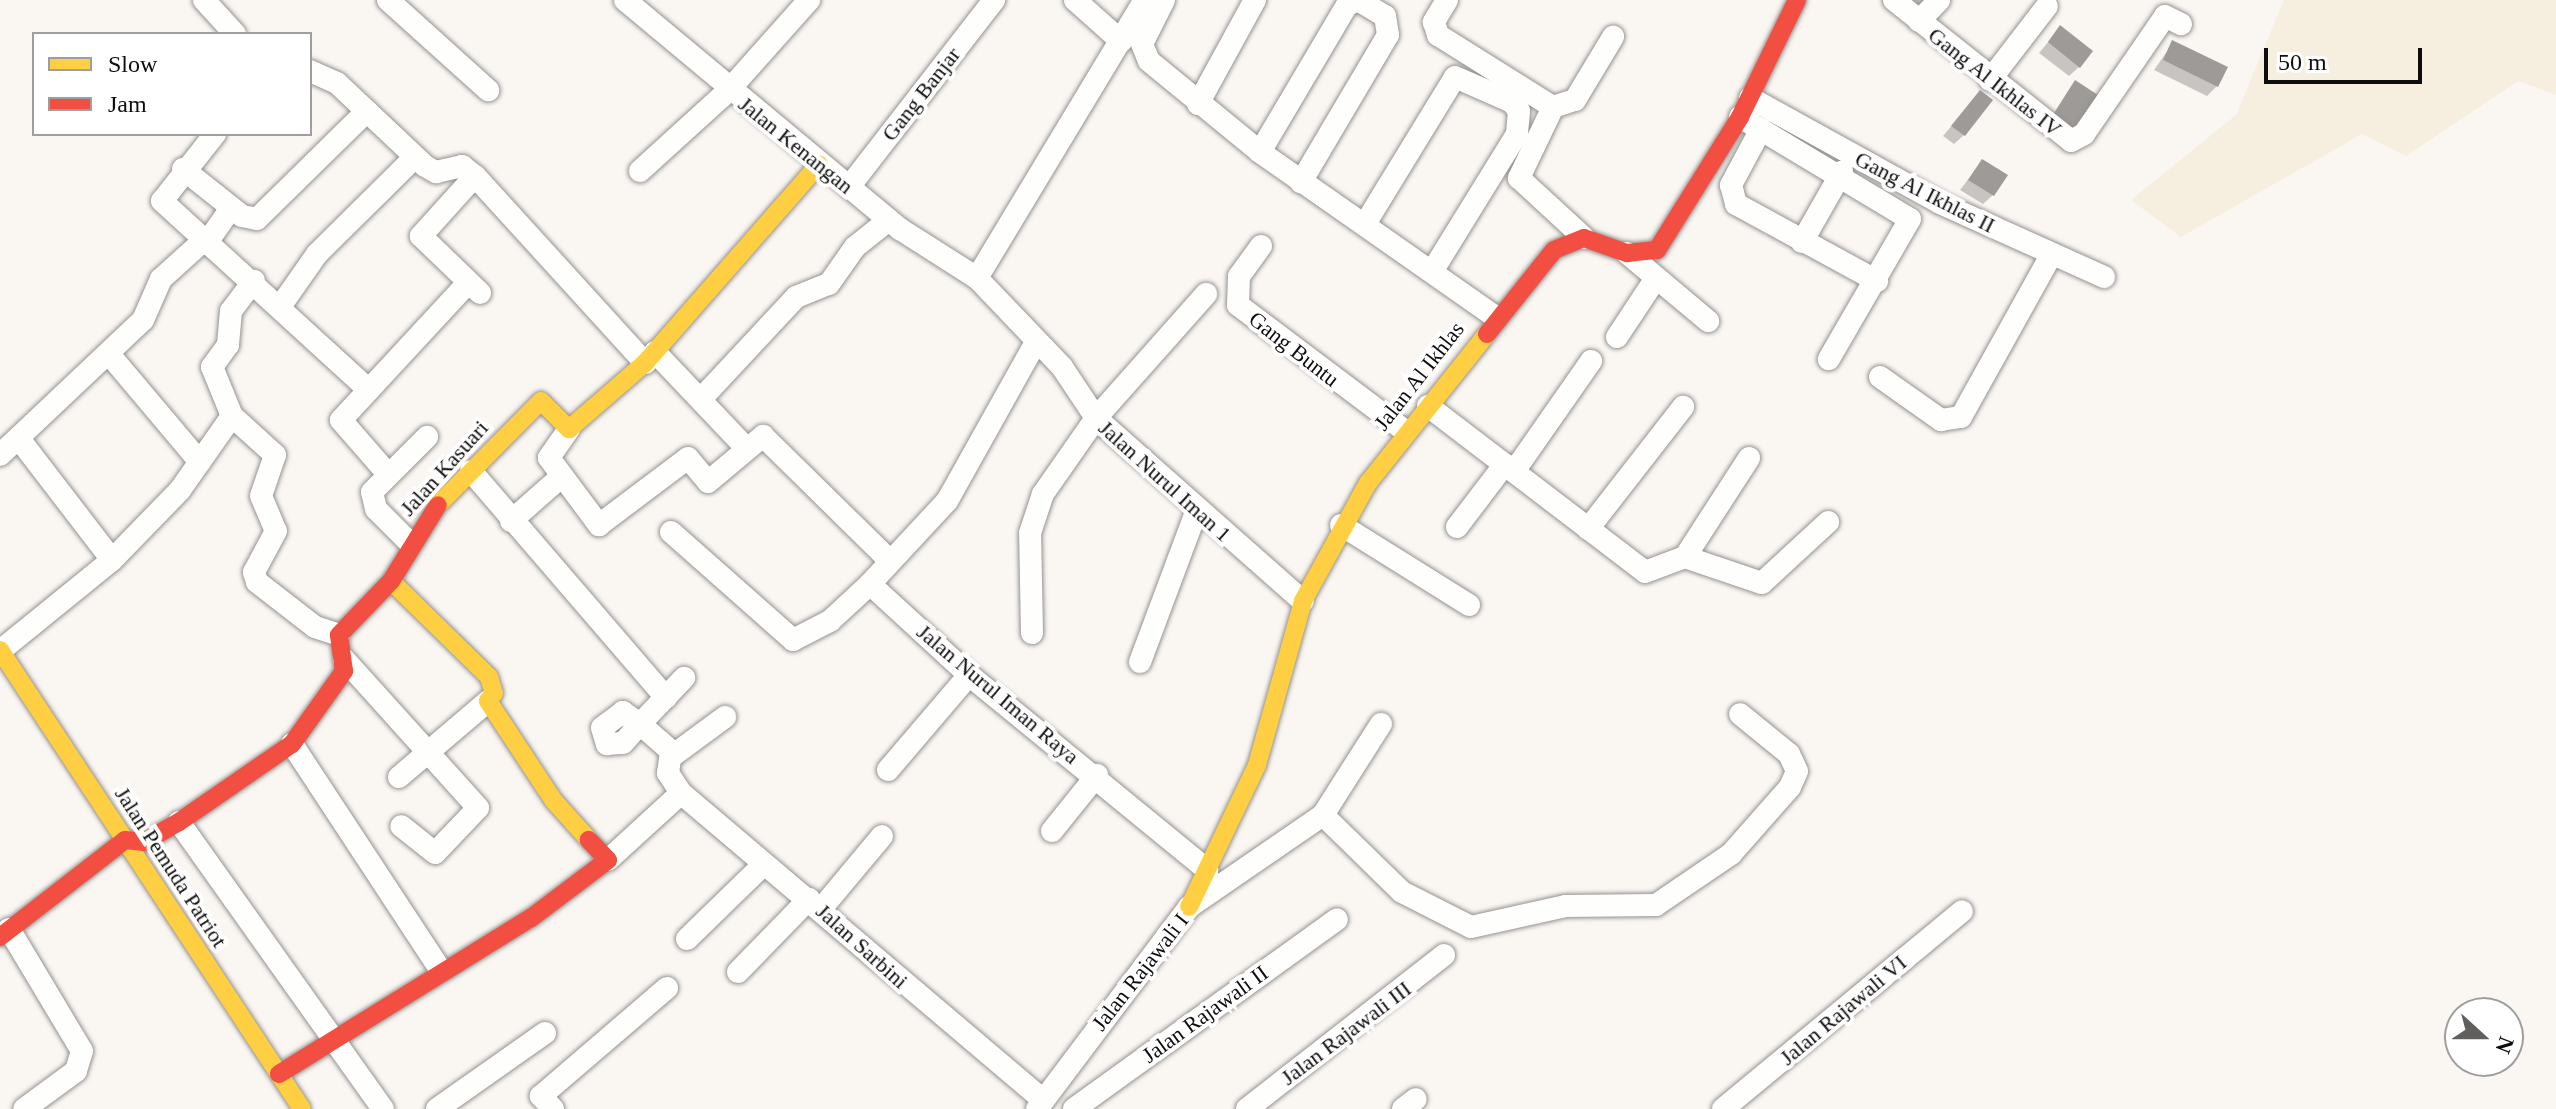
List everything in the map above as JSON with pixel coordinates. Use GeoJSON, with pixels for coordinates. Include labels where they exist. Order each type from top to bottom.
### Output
{"type":"FeatureCollection","features":[{"type":"Feature","properties":{"kind":"street"},"geometry":{"type":"LineString","coordinates":[[204,0],[233,32]]}},
{"type":"Feature","properties":{"kind":"street"},"geometry":{"type":"LineString","coordinates":[[388,0],[488,90]]}},
{"type":"Feature","properties":{"kind":"street","name":"Jalan Kenangan"},"geometry":{"type":"LineString","coordinates":[[625,0],[728,91],[889,220],[977,278]]}},
{"type":"Feature","properties":{"kind":"street"},"geometry":{"type":"LineString","coordinates":[[640,171],[728,91],[809,0]]}},
{"type":"Feature","properties":{"kind":"street","name":"Gang Banjar"},"geometry":{"type":"LineString","coordinates":[[849,187],[994,0]]}},
{"type":"Feature","properties":{"kind":"street"},"geometry":{"type":"LineString","coordinates":[[1075,0],[1121,41]]}},
{"type":"Feature","properties":{"kind":"street"},"geometry":{"type":"LineString","coordinates":[[977,278],[1145,0]]}},
{"type":"Feature","properties":{"kind":"street"},"geometry":{"type":"LineString","coordinates":[[1164,0],[1143,53],[1198,104],[1260,152],[1433,270],[1496,317]]}},
{"type":"Feature","properties":{"kind":"street"},"geometry":{"type":"LineString","coordinates":[[1198,104],[1255,0]]}},
{"type":"Feature","properties":{"kind":"street"},"geometry":{"type":"LineString","coordinates":[[1260,152],[1347,5],[1358,0],[1385,16],[1388,35],[1301,182]]}},
{"type":"Feature","properties":{"kind":"street"},"geometry":{"type":"LineString","coordinates":[[1447,0],[1434,22],[1438,35],[1553,107]]}},
{"type":"Feature","properties":{"kind":"street"},"geometry":{"type":"LineString","coordinates":[[1613,37],[1575,100],[1553,107],[1519,178],[1584,238],[1627,253],[1648,254],[1666,240],[1745,107],[1797,0]]}},
{"type":"Feature","properties":{"kind":"street","name":"Gang Al Ikhlas IV"},"geometry":{"type":"LineString","coordinates":[[1894,0],[1990,80],[2077,141],[2165,16],[2181,24]]}},
{"type":"Feature","properties":{"kind":"street"},"geometry":{"type":"LineString","coordinates":[[1919,21],[1939,0]]}},
{"type":"Feature","properties":{"kind":"street"},"geometry":{"type":"LineString","coordinates":[[1990,80],[2047,6]]}},
{"type":"Feature","properties":{"kind":"street"},"geometry":{"type":"LineString","coordinates":[[312,71],[325,73],[414,158],[436,172],[454,165],[475,176],[650,358],[701,399],[745,447]]}},
{"type":"Feature","properties":{"kind":"street"},"geometry":{"type":"LineString","coordinates":[[1365,224],[1455,77],[1512,102],[1519,111],[1517,134],[1433,270]]}},
{"type":"Feature","properties":{"kind":"street"},"geometry":{"type":"LineString","coordinates":[[1745,107],[1761,129],[1842,172],[1910,219],[1877,281],[1829,359]]}},
{"type":"Feature","properties":{"kind":"street","name":"Gang Al Ikhlas II"},"geometry":{"type":"LineString","coordinates":[[1745,107],[2051,255],[2104,277]]}},
{"type":"Feature","properties":{"kind":"street"},"geometry":{"type":"LineString","coordinates":[[183,169],[231,208],[257,219],[367,111]]}},
{"type":"Feature","properties":{"kind":"street"},"geometry":{"type":"LineString","coordinates":[[1761,129],[1732,197],[1802,242],[1877,281]]}},
{"type":"Feature","properties":{"kind":"street"},"geometry":{"type":"LineString","coordinates":[[213,136],[183,169],[162,201],[204,242],[282,304],[369,390]]}},
{"type":"Feature","properties":{"kind":"street"},"geometry":{"type":"LineString","coordinates":[[282,304],[317,254],[414,158]]}},
{"type":"Feature","properties":{"kind":"street"},"geometry":{"type":"LineString","coordinates":[[819,164],[650,358],[569,429],[549,454],[599,525],[688,458],[708,482],[745,447],[766,438],[889,560]]}},
{"type":"Feature","properties":{"kind":"street"},"geometry":{"type":"LineString","coordinates":[[1802,242],[1842,172]]}},
{"type":"Feature","properties":{"kind":"street"},"geometry":{"type":"LineString","coordinates":[[387,473],[341,420],[474,288],[421,236],[475,176]]}},
{"type":"Feature","properties":{"kind":"street"},"geometry":{"type":"LineString","coordinates":[[0,455],[20,440],[143,320],[161,279],[204,242],[231,208]]}},
{"type":"Feature","properties":{"kind":"street"},"geometry":{"type":"LineString","coordinates":[[701,399],[796,297],[829,284],[855,247],[889,220]]}},
{"type":"Feature","properties":{"kind":"street","name":"Jalan Al Ikhlas"},"geometry":{"type":"LineString","coordinates":[[1189,907],[1257,765],[1303,601],[1341,525],[1405,431],[1496,317],[1554,250],[1584,238]]}},
{"type":"Feature","properties":{"kind":"street","name":"Gang Buntu"},"geometry":{"type":"LineString","coordinates":[[1261,246],[1239,276],[1238,305],[1405,431]]}},
{"type":"Feature","properties":{"kind":"street"},"geometry":{"type":"LineString","coordinates":[[1627,253],[1654,281],[1708,321]]}},
{"type":"Feature","properties":{"kind":"street"},"geometry":{"type":"LineString","coordinates":[[1880,377],[1941,420],[1961,417],[2051,255]]}},
{"type":"Feature","properties":{"kind":"street","name":"Jalan Nurul Iman 1"},"geometry":{"type":"LineString","coordinates":[[977,278],[1036,342],[1096,418],[1196,512],[1303,601]]}},
{"type":"Feature","properties":{"kind":"street"},"geometry":{"type":"LineString","coordinates":[[24,1109],[76,1071],[82,1051],[5,933],[125,840],[144,842],[179,822],[292,744],[344,671],[339,635],[315,627],[257,582],[254,572],[276,531],[261,496],[275,455],[232,416],[212,367],[228,345],[231,311],[254,281]]}},
{"type":"Feature","properties":{"kind":"street"},"geometry":{"type":"LineString","coordinates":[[1617,337],[1654,281]]}},
{"type":"Feature","properties":{"kind":"street"},"geometry":{"type":"LineString","coordinates":[[1032,633],[1030,533],[1043,494],[1096,418],[1206,294]]}},
{"type":"Feature","properties":{"kind":"street"},"geometry":{"type":"LineString","coordinates":[[671,532],[793,640],[830,621],[870,584],[956,489],[1036,342]]}},
{"type":"Feature","properties":{"kind":"street"},"geometry":{"type":"LineString","coordinates":[[109,354],[200,462]]}},
{"type":"Feature","properties":{"kind":"street"},"geometry":{"type":"LineString","coordinates":[[1457,527],[1510,467],[1591,361]]}},
{"type":"Feature","properties":{"kind":"street","name":"Jalan Kasuari"},"geometry":{"type":"LineString","coordinates":[[339,635],[391,581],[411,544],[471,471],[541,401],[569,429]]}},
{"type":"Feature","properties":{"kind":"street"},"geometry":{"type":"LineString","coordinates":[[1428,406],[1645,572],[1662,572],[1685,557],[1749,458]]}},
{"type":"Feature","properties":{"kind":"street"},"geometry":{"type":"LineString","coordinates":[[1588,529],[1683,407]]}},
{"type":"Feature","properties":{"kind":"street"},"geometry":{"type":"LineString","coordinates":[[0,651],[112,560],[200,462],[232,416]]}},
{"type":"Feature","properties":{"kind":"street"},"geometry":{"type":"LineString","coordinates":[[411,544],[372,501],[387,473],[427,437]]}},
{"type":"Feature","properties":{"kind":"street"},"geometry":{"type":"LineString","coordinates":[[20,440],[112,560]]}},
{"type":"Feature","properties":{"kind":"street"},"geometry":{"type":"LineString","coordinates":[[471,471],[666,698]]}},
{"type":"Feature","properties":{"kind":"street"},"geometry":{"type":"LineString","coordinates":[[511,521],[562,476]]}},
{"type":"Feature","properties":{"kind":"street"},"geometry":{"type":"LineString","coordinates":[[1140,662],[1196,512]]}},
{"type":"Feature","properties":{"kind":"street"},"geometry":{"type":"LineString","coordinates":[[1685,557],[1762,583],[1828,522]]}},
{"type":"Feature","properties":{"kind":"street"},"geometry":{"type":"LineString","coordinates":[[1341,525],[1469,605]]}},
{"type":"Feature","properties":{"kind":"street"},"geometry":{"type":"LineString","coordinates":[[391,581],[489,677],[494,693],[488,701],[428,746],[399,777]]}},
{"type":"Feature","properties":{"kind":"street","name":"Jalan Nurul Iman Raya"},"geometry":{"type":"LineString","coordinates":[[870,584],[969,675],[1097,775],[1207,870]]}},
{"type":"Feature","properties":{"kind":"street","name":"Jalan Pemuda Patriot"},"geometry":{"type":"LineString","coordinates":[[0,651],[302,1109]]}},
{"type":"Feature","properties":{"kind":"street"},"geometry":{"type":"LineString","coordinates":[[344,659],[428,746],[473,799],[476,816],[435,853],[401,826]]}},
{"type":"Feature","properties":{"kind":"street"},"geometry":{"type":"LineString","coordinates":[[888,770],[969,675]]}},
{"type":"Feature","properties":{"kind":"street"},"geometry":{"type":"LineString","coordinates":[[672,756],[640,724],[684,678]]}},
{"type":"Feature","properties":{"kind":"street"},"geometry":{"type":"LineString","coordinates":[[488,701],[554,801],[608,860]]}},
{"type":"Feature","properties":{"kind":"street"},"geometry":{"type":"LineString","coordinates":[[1323,815],[1402,892],[1471,927],[1566,906],[1656,905],[1731,854],[1790,787],[1797,771],[1789,754],[1740,714]]}},
{"type":"Feature","properties":{"kind":"street"},"geometry":{"type":"LineString","coordinates":[[279,1074],[440,969],[531,918],[608,860],[681,793],[668,773],[672,756],[725,717]]}},
{"type":"Feature","properties":{"kind":"street","name":"Jalan Rajawali I"},"geometry":{"type":"LineString","coordinates":[[1040,1104],[1189,907],[1323,815],[1381,724]]}},
{"type":"Feature","properties":{"kind":"street"},"geometry":{"type":"LineString","coordinates":[[292,744],[440,969]]}},
{"type":"Feature","properties":{"kind":"street"},"geometry":{"type":"LineString","coordinates":[[1052,831],[1097,775]]}},
{"type":"Feature","properties":{"kind":"street","name":"Jalan Sarbini"},"geometry":{"type":"LineString","coordinates":[[681,793],[761,867],[815,904],[1040,1104]]}},
{"type":"Feature","properties":{"kind":"street"},"geometry":{"type":"LineString","coordinates":[[179,822],[383,1109]]}},
{"type":"Feature","properties":{"kind":"street"},"geometry":{"type":"LineString","coordinates":[[738,972],[815,904],[882,836]]}},
{"type":"Feature","properties":{"kind":"street"},"geometry":{"type":"LineString","coordinates":[[687,939],[761,867]]}},
{"type":"Feature","properties":{"kind":"street","name":"Jalan Rajawali VI"},"geometry":{"type":"LineString","coordinates":[[1723,1109],[1962,911]]}},
{"type":"Feature","properties":{"kind":"street","name":"Jalan Rajawali II"},"geometry":{"type":"LineString","coordinates":[[1074,1109],[1337,919]]}},
{"type":"Feature","properties":{"kind":"street","name":"Jalan Rajawali III"},"geometry":{"type":"LineString","coordinates":[[1247,1109],[1444,955]]}},
{"type":"Feature","properties":{"kind":"street"},"geometry":{"type":"LineString","coordinates":[[553,1109],[541,1096],[667,988]]}},
{"type":"Feature","properties":{"kind":"street"},"geometry":{"type":"LineString","coordinates":[[437,1109],[545,1033]]}},
{"type":"Feature","properties":{"kind":"shaded area"},"geometry":{"type":"Polygon","coordinates":[[[2284,0],[2556,0],[2556,95],[2518,81],[2406,156],[2362,134],[2181,237],[2131,200],[2236,115],[2284,0]]]}},
{"type":"Feature","properties":{"kind":"building"},"geometry":{"type":"Polygon","coordinates":[[[2060,25],[2093,51],[2080,68],[2048,42],[2060,25]]]}},
{"type":"Feature","properties":{"kind":"building"},"geometry":{"type":"Polygon","coordinates":[[[2172,40],[2228,67],[2218,87],[2163,60],[2172,40]]]}},
{"type":"Feature","properties":{"kind":"building"},"geometry":{"type":"Polygon","coordinates":[[[2075,80],[2098,95],[2071,136],[2049,121],[2075,80]]]}},
{"type":"Feature","properties":{"kind":"building"},"geometry":{"type":"Polygon","coordinates":[[[1980,90],[1993,100],[1965,136],[1951,126],[1980,90]]]}},
{"type":"Feature","properties":{"kind":"building"},"geometry":{"type":"Polygon","coordinates":[[[1982,159],[2008,175],[1994,196],[1968,180],[1982,159]]]}},
{"type":"Feature","properties":{"kind":"traffic: slow"},"geometry":{"type":"LineString","coordinates":[[438,505],[541,401],[569,429],[645,363],[819,164]]}},
{"type":"Feature","properties":{"kind":"traffic: slow"},"geometry":{"type":"LineString","coordinates":[[1189,907],[1257,765],[1303,601],[1368,483],[1487,334]]}},
{"type":"Feature","properties":{"kind":"traffic: slow"},"geometry":{"type":"LineString","coordinates":[[391,581],[489,677],[494,693],[488,701],[554,801],[589,840]]}},
{"type":"Feature","properties":{"kind":"traffic: slow"},"geometry":{"type":"LineString","coordinates":[[0,650],[302,1109]]}},
{"type":"Feature","properties":{"kind":"traffic: jam"},"geometry":{"type":"LineString","coordinates":[[1487,334],[1554,250],[1584,238],[1627,253],[1657,250],[1740,117],[1797,0]]}},
{"type":"Feature","properties":{"kind":"traffic: jam"},"geometry":{"type":"LineString","coordinates":[[0,937],[125,840],[144,842],[179,822],[292,744],[344,671],[339,635],[391,581],[438,505]]}},
{"type":"Feature","properties":{"kind":"traffic: jam"},"geometry":{"type":"LineString","coordinates":[[279,1074],[531,918],[608,860],[589,840]]}}]}
